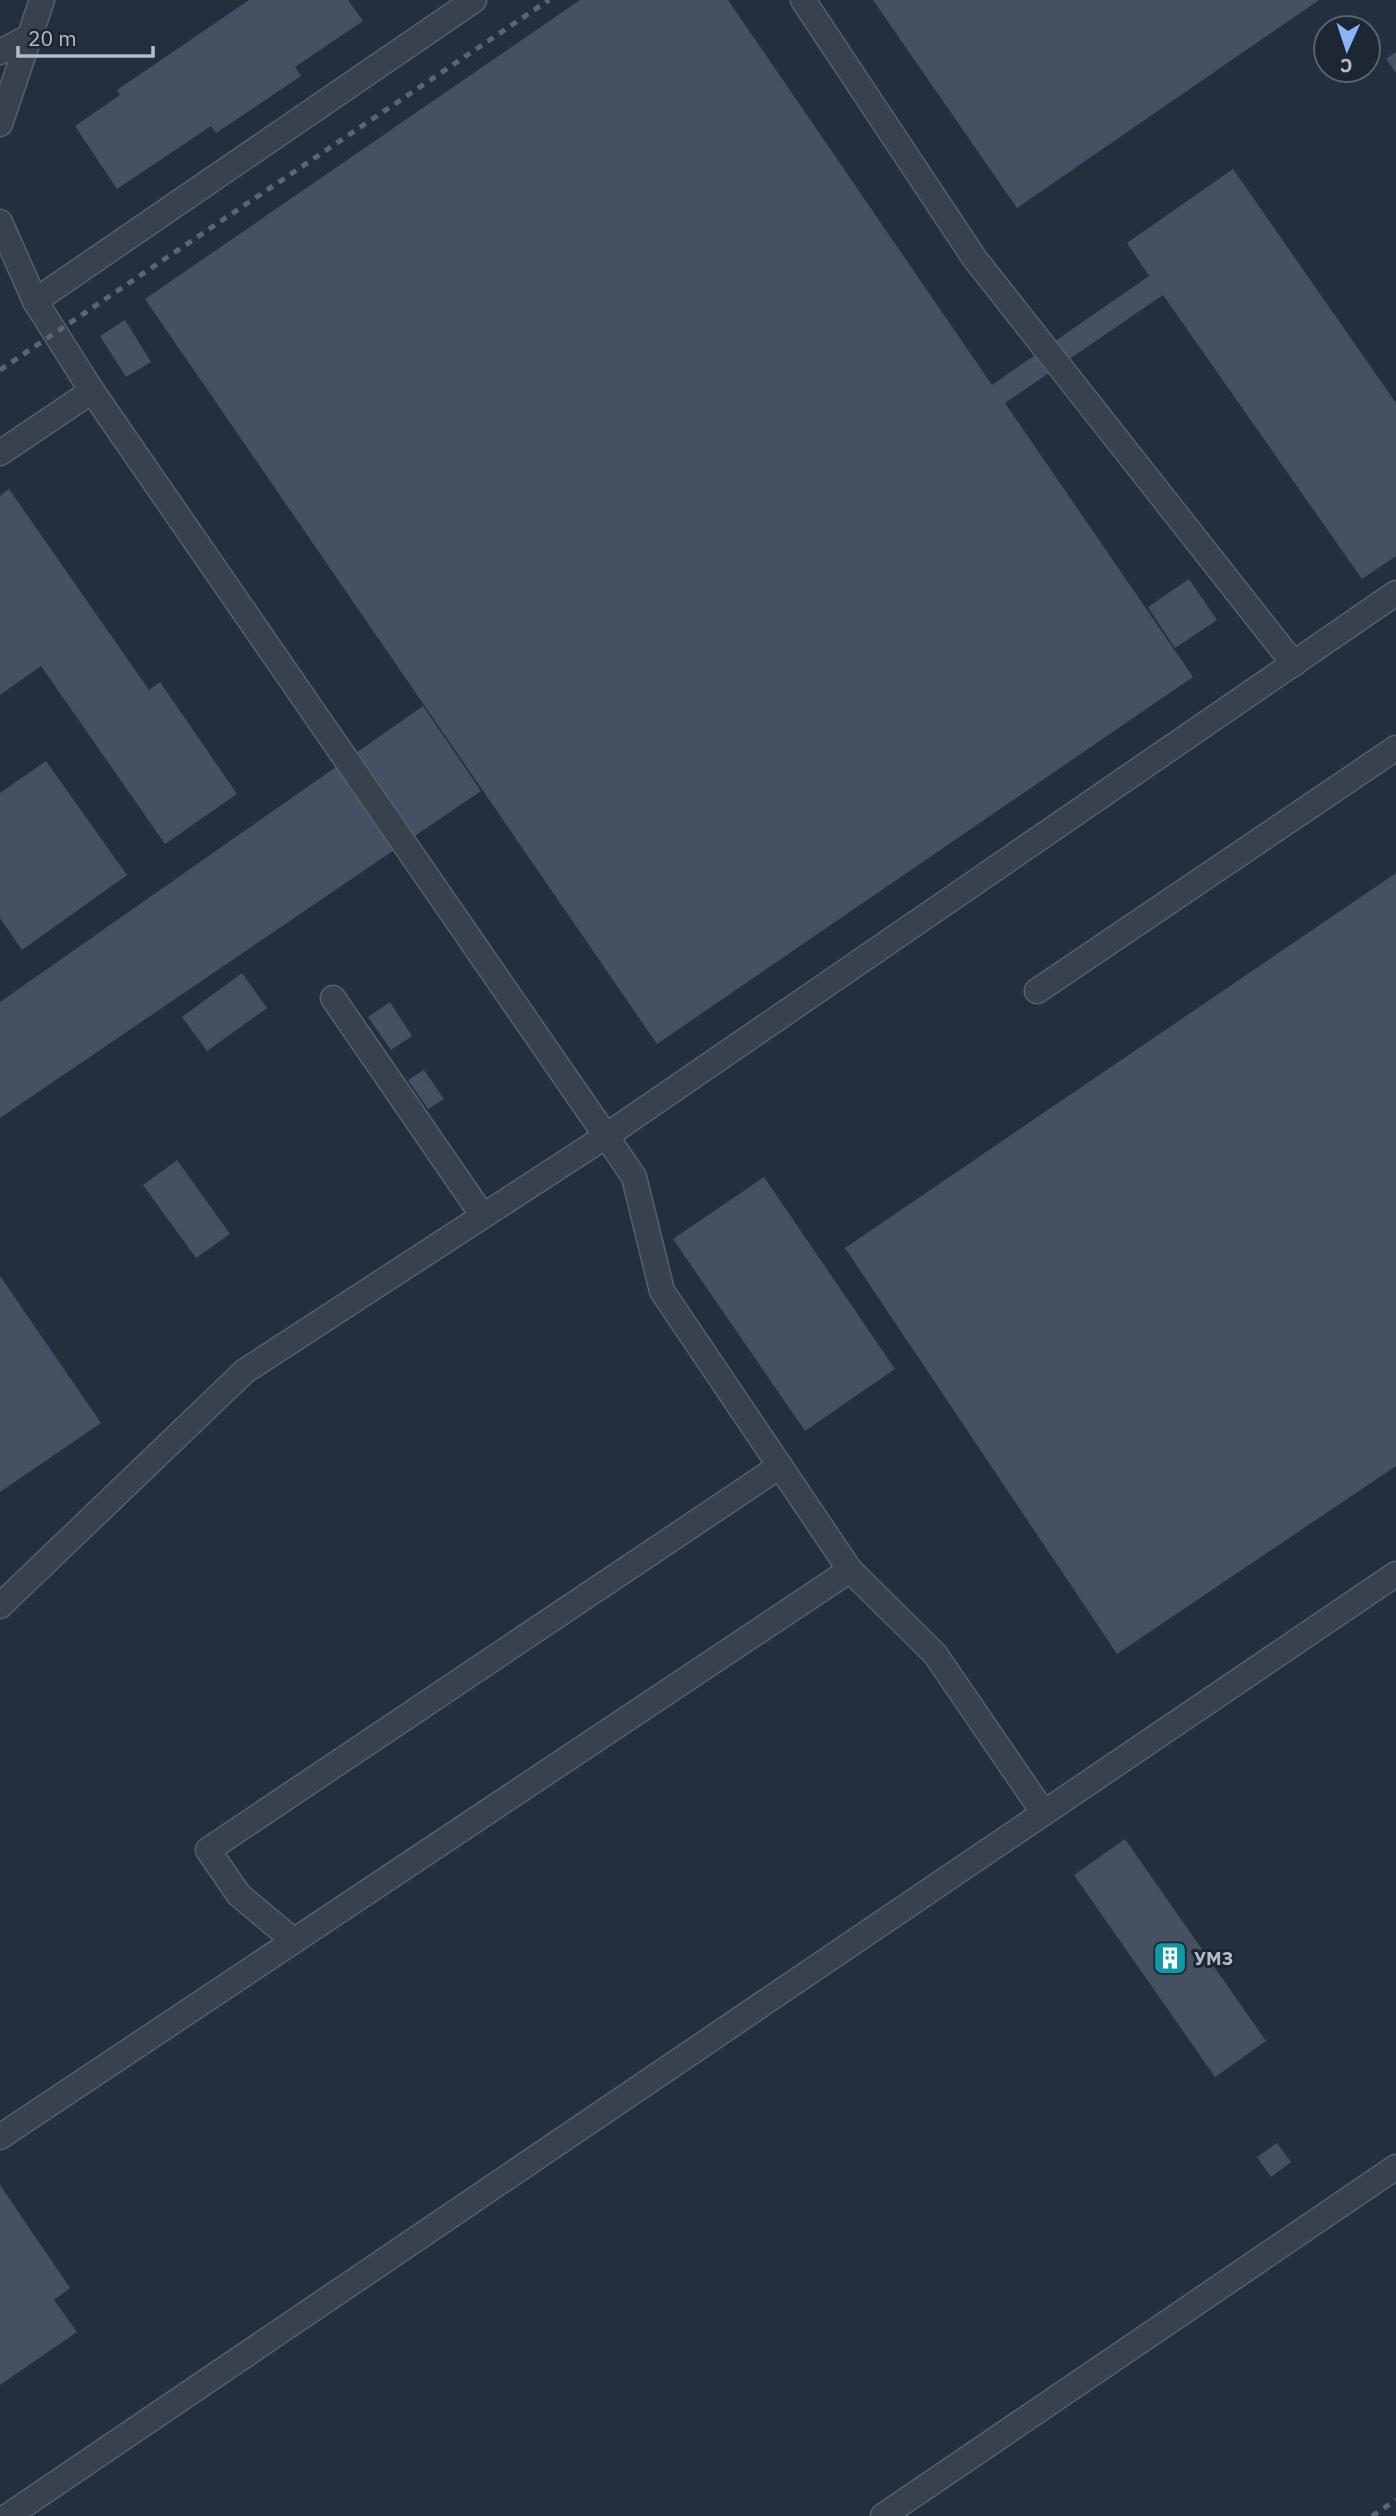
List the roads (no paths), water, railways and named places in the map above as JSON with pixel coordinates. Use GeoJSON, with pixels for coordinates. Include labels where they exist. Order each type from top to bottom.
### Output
{"type":"FeatureCollection","features":[{"type":"Feature","properties":{"kind":"lane"},"geometry":{"type":"LineString","coordinates":[[0,124],[42,0]]}},
{"type":"Feature","properties":{"kind":"lane"},"geometry":{"type":"LineString","coordinates":[[35,301],[474,0]]}},
{"type":"Feature","properties":{"kind":"lane"},"geometry":{"type":"LineString","coordinates":[[803,0],[975,259],[1294,664]]}},
{"type":"Feature","properties":{"kind":"lane"},"geometry":{"type":"LineString","coordinates":[[0,52],[27,38]]}},
{"type":"Feature","properties":{"kind":"lane"},"geometry":{"type":"LineString","coordinates":[[0,222],[35,301],[92,391],[634,1177],[662,1291],[850,1570],[935,1654],[1043,1812]]}},
{"type":"Feature","properties":{"kind":"lane"},"geometry":{"type":"LineString","coordinates":[[0,453],[92,391]]}},
{"type":"Feature","properties":{"kind":"lane"},"geometry":{"type":"LineString","coordinates":[[0,1606],[245,1371],[606,1136],[1396,593]]}},
{"type":"Feature","properties":{"kind":"lane"},"geometry":{"type":"LineString","coordinates":[[1037,991],[1396,748]]}},
{"type":"Feature","properties":{"kind":"lane"},"geometry":{"type":"LineString","coordinates":[[333,998],[483,1216]]}},
{"type":"Feature","properties":{"kind":"lane"},"geometry":{"type":"LineString","coordinates":[[293,1940],[239,1895],[208,1850],[780,1466]]}},
{"type":"Feature","properties":{"kind":"lane"},"geometry":{"type":"LineString","coordinates":[[0,2137],[850,1570]]}},
{"type":"Feature","properties":{"kind":"lane"},"geometry":{"type":"LineString","coordinates":[[8,2516],[1396,1574]]}},
{"type":"Feature","properties":{"kind":"lane"},"geometry":{"type":"LineString","coordinates":[[883,2516],[1396,2167]]}},
{"type":"Feature","properties":{"kind":"railway"},"geometry":{"type":"LineString","coordinates":[[0,370],[549,0]]}},
{"type":"Feature","properties":{"kind":"railway"},"geometry":{"type":"LineString","coordinates":[[1372,2516],[1396,2500]]}},
{"type":"Feature","properties":{"kind":"place","name":"УМЗ"},"geometry":{"type":"Point","coordinates":[1170,1958]}}]}
